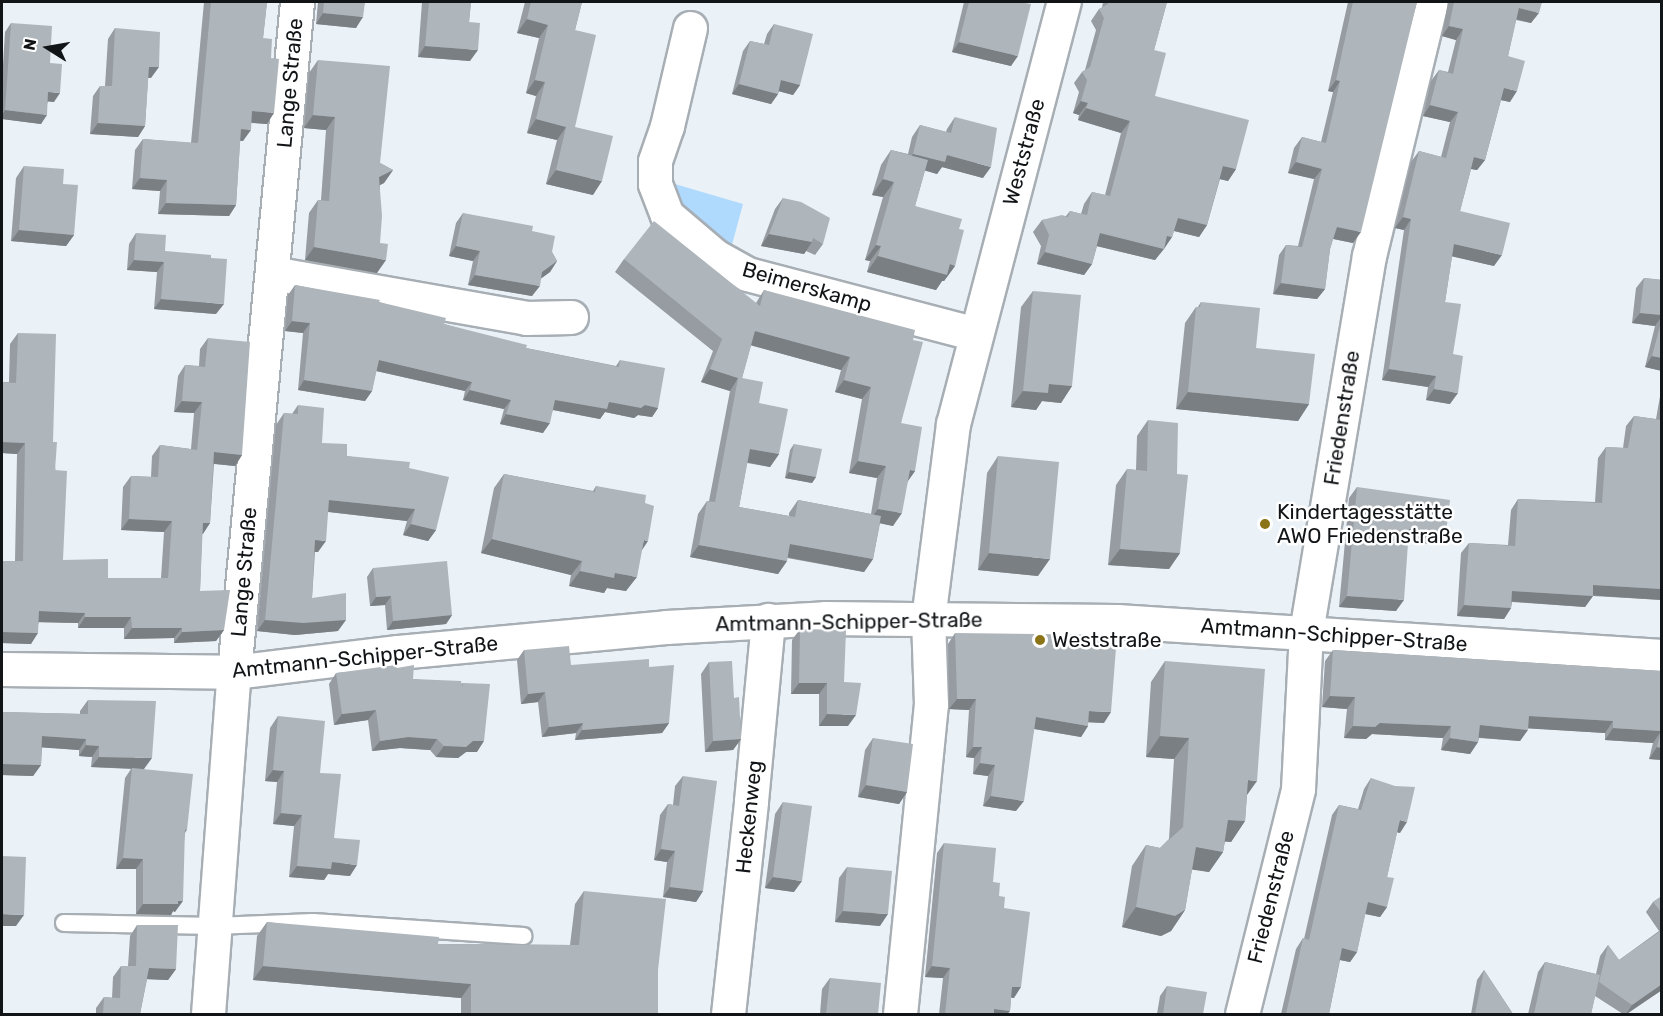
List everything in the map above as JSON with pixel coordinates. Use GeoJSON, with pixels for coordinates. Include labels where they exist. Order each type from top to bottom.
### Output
{"type":"FeatureCollection","features":[{"type":"Feature","properties":{"kind":"street","name":"Lange Straße"},"geometry":{"type":"LineString","coordinates":[[208,1014],[234,672],[297,2]]}},
{"type":"Feature","properties":{"kind":"street","name":"Weststraße"},"geometry":{"type":"LineString","coordinates":[[900,1014],[931,704],[928,619],[953,424],[1064,2]]}},
{"type":"Feature","properties":{"kind":"street","name":"Friedenstraße"},"geometry":{"type":"LineString","coordinates":[[1242,1014],[1298,789],[1306,632],[1369,255],[1431,2]]}},
{"type":"Feature","properties":{"kind":"street","name":"Beimerskamp"},"geometry":{"type":"LineString","coordinates":[[690,28],[667,126],[655,161],[654,184],[667,215],[715,256],[747,274],[975,334]]}},
{"type":"Feature","properties":{"kind":"street"},"geometry":{"type":"LineString","coordinates":[[272,273],[526,318],[571,317]]}},
{"type":"Feature","properties":{"kind":"street","name":"Amtmann-Schipper-Straße"},"geometry":{"type":"LineString","coordinates":[[2,669],[234,672],[398,652],[768,620],[1117,621],[1662,656]]}},
{"type":"Feature","properties":{"kind":"street","name":"Heckenweg"},"geometry":{"type":"LineString","coordinates":[[728,1014],[768,620]]}},
{"type":"Feature","properties":{"kind":"lane"},"geometry":{"type":"LineString","coordinates":[[64,923],[215,926],[313,922],[524,936]]}},
{"type":"Feature","properties":{"kind":"shaded area"},"geometry":{"type":"Polygon","coordinates":[[[668,182],[743,204],[730,252],[686,219],[668,182]]]}},
{"type":"Feature","properties":{"kind":"building"},"geometry":{"type":"Polygon","coordinates":[[[211,2],[267,2],[263,38],[272,39],[271,58],[279,59],[274,113],[252,111],[251,130],[241,129],[236,205],[166,203],[167,180],[140,178],[143,139],[198,143],[211,2]]]}},
{"type":"Feature","properties":{"kind":"building"},"geometry":{"type":"Polygon","coordinates":[[[324,2],[365,2],[363,17],[323,13],[324,2]]]}},
{"type":"Feature","properties":{"kind":"building"},"geometry":{"type":"Polygon","coordinates":[[[429,2],[471,2],[469,22],[480,23],[478,50],[425,46],[429,2]]]}},
{"type":"Feature","properties":{"kind":"building"},"geometry":{"type":"Polygon","coordinates":[[[531,2],[582,2],[575,30],[596,35],[575,127],[613,136],[602,181],[556,170],[566,127],[536,119],[545,82],[535,80],[548,25],[527,19],[531,2]]]}},
{"type":"Feature","properties":{"kind":"building"},"geometry":{"type":"Polygon","coordinates":[[[969,2],[1025,2],[1031,4],[1018,56],[959,42],[969,2]]]}},
{"type":"Feature","properties":{"kind":"building"},"geometry":{"type":"Polygon","coordinates":[[[1108,2],[1167,2],[1154,50],[1166,53],[1155,96],[1249,120],[1236,169],[1223,166],[1207,225],[1178,218],[1172,237],[1167,236],[1164,249],[1100,233],[1092,264],[1045,252],[1049,235],[1042,220],[1062,215],[1068,217],[1070,211],[1087,215],[1092,192],[1110,196],[1130,121],[1086,108],[1088,103],[1081,101],[1087,80],[1082,72],[1090,67],[1104,18],[1099,9],[1108,2]]]}},
{"type":"Feature","properties":{"kind":"building"},"geometry":{"type":"Polygon","coordinates":[[[1353,2],[1417,2],[1361,232],[1337,227],[1330,249],[1325,289],[1281,283],[1286,245],[1302,247],[1322,169],[1296,162],[1302,137],[1326,143],[1340,81],[1336,80],[1353,2]]]}},
{"type":"Feature","properties":{"kind":"building"},"geometry":{"type":"Polygon","coordinates":[[[1454,2],[1542,2],[1539,13],[1519,8],[1508,56],[1525,61],[1517,91],[1504,88],[1485,160],[1474,157],[1460,211],[1510,223],[1502,255],[1454,244],[1445,302],[1461,304],[1453,354],[1463,356],[1458,393],[1434,389],[1436,376],[1389,369],[1411,219],[1403,217],[1419,151],[1446,158],[1458,112],[1430,105],[1439,70],[1453,74],[1463,29],[1449,26],[1454,2]]]}},
{"type":"Feature","properties":{"kind":"building"},"geometry":{"type":"Polygon","coordinates":[[[11,23],[52,26],[50,63],[62,64],[60,93],[48,92],[47,115],[5,110],[11,23]]]}},
{"type":"Feature","properties":{"kind":"building"},"geometry":{"type":"Polygon","coordinates":[[[774,24],[813,34],[800,85],[781,80],[778,94],[739,84],[750,41],[769,45],[774,24]]]}},
{"type":"Feature","properties":{"kind":"building"},"geometry":{"type":"Polygon","coordinates":[[[115,28],[160,32],[159,67],[149,67],[145,126],[98,123],[100,86],[112,86],[115,28]]]}},
{"type":"Feature","properties":{"kind":"building"},"geometry":{"type":"Polygon","coordinates":[[[318,60],[390,66],[380,163],[393,170],[379,177],[382,216],[380,243],[388,244],[386,260],[314,247],[318,200],[329,201],[335,117],[313,115],[318,60]]]}},
{"type":"Feature","properties":{"kind":"building"},"geometry":{"type":"Polygon","coordinates":[[[955,117],[997,128],[991,167],[947,155],[945,162],[913,154],[920,125],[951,133],[955,117]]]}},
{"type":"Feature","properties":{"kind":"building"},"geometry":{"type":"Polygon","coordinates":[[[891,150],[928,160],[915,206],[962,219],[959,229],[964,230],[955,266],[950,264],[947,275],[878,256],[881,246],[876,245],[894,182],[883,179],[891,150]]]}},
{"type":"Feature","properties":{"kind":"building"},"geometry":{"type":"Polygon","coordinates":[[[24,166],[64,169],[63,184],[78,185],[74,235],[19,230],[24,166]]]}},
{"type":"Feature","properties":{"kind":"building"},"geometry":{"type":"Polygon","coordinates":[[[783,198],[801,202],[830,218],[823,244],[813,238],[812,242],[769,234],[783,198]]]}},
{"type":"Feature","properties":{"kind":"building"},"geometry":{"type":"Polygon","coordinates":[[[463,213],[533,226],[532,231],[555,236],[552,252],[557,261],[542,272],[540,286],[475,275],[480,251],[456,246],[463,213]]]}},
{"type":"Feature","properties":{"kind":"building"},"geometry":{"type":"Polygon","coordinates":[[[654,221],[760,306],[764,290],[915,330],[913,340],[923,342],[901,423],[922,427],[915,471],[910,470],[902,513],[878,509],[886,466],[858,461],[871,387],[844,380],[850,357],[755,331],[742,378],[763,382],[759,403],[788,409],[779,454],[750,449],[739,507],[795,517],[798,500],[881,516],[873,559],[790,544],[787,561],[699,545],[707,501],[715,502],[738,378],[710,369],[722,339],[624,259],[654,221]]]}},
{"type":"Feature","properties":{"kind":"building"},"geometry":{"type":"Polygon","coordinates":[[[136,233],[166,235],[165,251],[211,255],[211,258],[227,259],[224,304],[161,299],[164,262],[134,260],[136,233]]]}},
{"type":"Feature","properties":{"kind":"building"},"geometry":{"type":"Polygon","coordinates":[[[1644,278],[1662,280],[1662,315],[1640,313],[1644,278]]]}},
{"type":"Feature","properties":{"kind":"building"},"geometry":{"type":"Polygon","coordinates":[[[295,285],[380,300],[379,302],[446,318],[444,324],[527,345],[526,348],[619,367],[620,360],[665,368],[658,408],[645,405],[641,408],[609,402],[607,409],[555,400],[550,423],[506,414],[511,400],[470,390],[472,382],[379,360],[372,391],[304,380],[310,323],[292,321],[295,285]]]}},
{"type":"Feature","properties":{"kind":"building"},"geometry":{"type":"Polygon","coordinates":[[[1033,291],[1081,295],[1072,386],[1049,384],[1048,393],[1023,391],[1033,291]]]}},
{"type":"Feature","properties":{"kind":"building"},"geometry":{"type":"Polygon","coordinates":[[[1201,302],[1260,308],[1256,348],[1315,354],[1309,404],[1188,392],[1196,307],[1200,307],[1201,302]]]}},
{"type":"Feature","properties":{"kind":"building"},"geometry":{"type":"Polygon","coordinates":[[[1662,319],[1662,358],[1652,356],[1662,319]]]}},
{"type":"Feature","properties":{"kind":"building"},"geometry":{"type":"Polygon","coordinates":[[[18,333],[56,334],[53,442],[57,442],[55,470],[67,471],[63,560],[108,559],[108,578],[168,578],[172,521],[129,519],[131,476],[158,477],[160,445],[197,450],[202,402],[182,401],[185,365],[205,367],[208,338],[250,342],[242,455],[214,452],[210,523],[203,523],[200,591],[230,590],[224,630],[182,632],[182,628],[132,628],[131,617],[85,617],[85,613],[39,611],[38,633],[2,632],[2,561],[23,561],[25,443],[2,442],[2,382],[16,383],[18,333]]]}},
{"type":"Feature","properties":{"kind":"building"},"geometry":{"type":"Polygon","coordinates":[[[298,405],[324,408],[322,443],[347,444],[347,456],[410,462],[409,468],[449,477],[436,530],[411,524],[415,509],[329,500],[326,541],[315,540],[312,598],[346,593],[346,620],[303,623],[265,620],[284,413],[298,414],[298,405]]]}},
{"type":"Feature","properties":{"kind":"building"},"geometry":{"type":"Polygon","coordinates":[[[1634,416],[1661,420],[1662,418],[1662,589],[1593,585],[1593,596],[1512,591],[1511,608],[1464,605],[1469,543],[1515,546],[1518,499],[1602,503],[1606,447],[1628,448],[1634,416]]]}},
{"type":"Feature","properties":{"kind":"building"},"geometry":{"type":"Polygon","coordinates":[[[1148,420],[1178,423],[1177,474],[1188,475],[1180,553],[1120,549],[1127,469],[1147,471],[1148,420]]]}},
{"type":"Feature","properties":{"kind":"building"},"geometry":{"type":"Polygon","coordinates":[[[794,444],[822,449],[816,477],[789,472],[794,444]]]}},
{"type":"Feature","properties":{"kind":"building"},"geometry":{"type":"Polygon","coordinates":[[[998,456],[1059,462],[1050,559],[989,553],[998,456]]]}},
{"type":"Feature","properties":{"kind":"building"},"geometry":{"type":"Polygon","coordinates":[[[504,474],[595,492],[596,486],[646,495],[645,503],[654,506],[648,541],[644,540],[637,577],[615,573],[614,578],[580,571],[582,561],[492,539],[504,474]]]}},
{"type":"Feature","properties":{"kind":"building"},"geometry":{"type":"Polygon","coordinates":[[[1357,487],[1450,500],[1446,533],[1409,529],[1404,600],[1347,596],[1357,487]]]}},
{"type":"Feature","properties":{"kind":"building"},"geometry":{"type":"Polygon","coordinates":[[[447,561],[452,615],[393,621],[391,596],[376,597],[373,568],[447,561]]]}},
{"type":"Feature","properties":{"kind":"building"},"geometry":{"type":"Polygon","coordinates":[[[800,629],[846,630],[844,682],[861,683],[856,715],[827,714],[827,683],[799,683],[800,629]]]}},
{"type":"Feature","properties":{"kind":"building"},"geometry":{"type":"Polygon","coordinates":[[[955,633],[1117,635],[1111,712],[1089,711],[1088,726],[1036,717],[1024,801],[991,796],[995,765],[980,763],[982,747],[973,747],[976,699],[957,699],[955,633]]]}},
{"type":"Feature","properties":{"kind":"building"},"geometry":{"type":"Polygon","coordinates":[[[569,646],[571,665],[649,659],[649,667],[674,665],[669,723],[582,730],[583,723],[549,727],[545,692],[528,694],[524,650],[569,646]]]}},
{"type":"Feature","properties":{"kind":"building"},"geometry":{"type":"Polygon","coordinates":[[[1333,650],[1662,671],[1662,748],[1657,747],[1661,731],[1613,728],[1613,721],[1529,716],[1528,730],[1480,725],[1478,742],[1450,738],[1451,726],[1380,723],[1375,727],[1353,726],[1355,697],[1330,696],[1333,650]]]}},
{"type":"Feature","properties":{"kind":"building"},"geometry":{"type":"Polygon","coordinates":[[[732,661],[734,698],[739,697],[741,739],[713,741],[709,662],[732,661]]]}},
{"type":"Feature","properties":{"kind":"building"},"geometry":{"type":"Polygon","coordinates":[[[1165,661],[1265,669],[1257,781],[1248,780],[1245,821],[1228,820],[1223,852],[1196,847],[1185,910],[1175,916],[1136,907],[1146,845],[1160,848],[1183,827],[1189,738],[1160,736],[1165,661]]]}},
{"type":"Feature","properties":{"kind":"building"},"geometry":{"type":"Polygon","coordinates":[[[396,665],[397,668],[414,665],[413,679],[461,681],[462,687],[463,683],[490,684],[484,741],[473,741],[466,747],[444,746],[437,739],[408,737],[380,741],[376,710],[342,714],[336,673],[396,665]]]}},
{"type":"Feature","properties":{"kind":"building"},"geometry":{"type":"Polygon","coordinates":[[[88,700],[156,701],[152,758],[99,757],[99,746],[86,745],[86,739],[42,736],[41,765],[2,764],[2,712],[88,714],[88,700]]]}},
{"type":"Feature","properties":{"kind":"building"},"geometry":{"type":"Polygon","coordinates":[[[278,716],[325,721],[320,773],[341,774],[334,838],[360,840],[357,865],[332,862],[331,869],[297,866],[302,815],[281,813],[284,771],[273,770],[278,716]]]}},
{"type":"Feature","properties":{"kind":"building"},"geometry":{"type":"Polygon","coordinates":[[[873,738],[913,744],[907,792],[866,785],[873,738]]]}},
{"type":"Feature","properties":{"kind":"building"},"geometry":{"type":"Polygon","coordinates":[[[132,768],[193,774],[187,830],[185,829],[183,901],[178,901],[178,904],[143,904],[143,859],[123,858],[132,768]]]}},
{"type":"Feature","properties":{"kind":"building"},"geometry":{"type":"Polygon","coordinates":[[[683,776],[717,781],[703,891],[670,887],[675,851],[661,849],[668,804],[679,806],[683,776]]]}},
{"type":"Feature","properties":{"kind":"building"},"geometry":{"type":"Polygon","coordinates":[[[1371,778],[1395,786],[1415,787],[1407,822],[1400,820],[1387,877],[1394,878],[1387,907],[1368,902],[1357,952],[1342,948],[1329,1014],[1286,1014],[1303,938],[1309,940],[1339,805],[1361,810],[1371,778]]]}},
{"type":"Feature","properties":{"kind":"building"},"geometry":{"type":"Polygon","coordinates":[[[783,802],[812,806],[802,881],[773,877],[783,802]]]}},
{"type":"Feature","properties":{"kind":"building"},"geometry":{"type":"Polygon","coordinates":[[[944,843],[996,848],[993,882],[1000,883],[999,896],[1005,897],[1004,908],[1030,912],[1021,987],[1012,987],[1010,1011],[994,1009],[994,1014],[945,1014],[950,968],[932,966],[944,843]]]}},
{"type":"Feature","properties":{"kind":"building"},"geometry":{"type":"Polygon","coordinates":[[[2,856],[26,857],[24,915],[2,914],[2,856]]]}},
{"type":"Feature","properties":{"kind":"building"},"geometry":{"type":"Polygon","coordinates":[[[847,867],[892,871],[888,914],[843,911],[847,867]]]}},
{"type":"Feature","properties":{"kind":"building"},"geometry":{"type":"Polygon","coordinates":[[[584,891],[666,899],[658,970],[658,1014],[471,1014],[471,984],[263,966],[267,922],[439,937],[438,944],[579,945],[584,891]]]}},
{"type":"Feature","properties":{"kind":"building"},"geometry":{"type":"Polygon","coordinates":[[[1662,896],[1662,913],[1653,902],[1662,896]]]}},
{"type":"Feature","properties":{"kind":"building"},"geometry":{"type":"Polygon","coordinates":[[[137,925],[178,925],[176,969],[149,968],[140,1014],[103,1014],[104,997],[120,998],[121,966],[136,966],[137,925]]]}},
{"type":"Feature","properties":{"kind":"building"},"geometry":{"type":"Polygon","coordinates":[[[1662,930],[1662,984],[1632,1005],[1599,982],[1608,945],[1619,960],[1662,930]]]}},
{"type":"Feature","properties":{"kind":"building"},"geometry":{"type":"Polygon","coordinates":[[[1545,962],[1600,975],[1591,1014],[1534,1014],[1545,962]]]}},
{"type":"Feature","properties":{"kind":"building"},"geometry":{"type":"Polygon","coordinates":[[[1484,970],[1513,1014],[1475,1014],[1484,970]]]}},
{"type":"Feature","properties":{"kind":"building"},"geometry":{"type":"Polygon","coordinates":[[[830,978],[881,983],[878,1014],[826,1014],[830,978]]]}},
{"type":"Feature","properties":{"kind":"building"},"geometry":{"type":"Polygon","coordinates":[[[1167,986],[1207,992],[1203,1014],[1163,1014],[1167,986]]]}},
{"type":"Feature","properties":{"kind":"place","name":"Kindertagesstätte AWO Friedenstraße"},"geometry":{"type":"Point","coordinates":[1265,524]}},
{"type":"Feature","properties":{"kind":"place","name":"Weststraße"},"geometry":{"type":"Point","coordinates":[1040,640]}}]}
